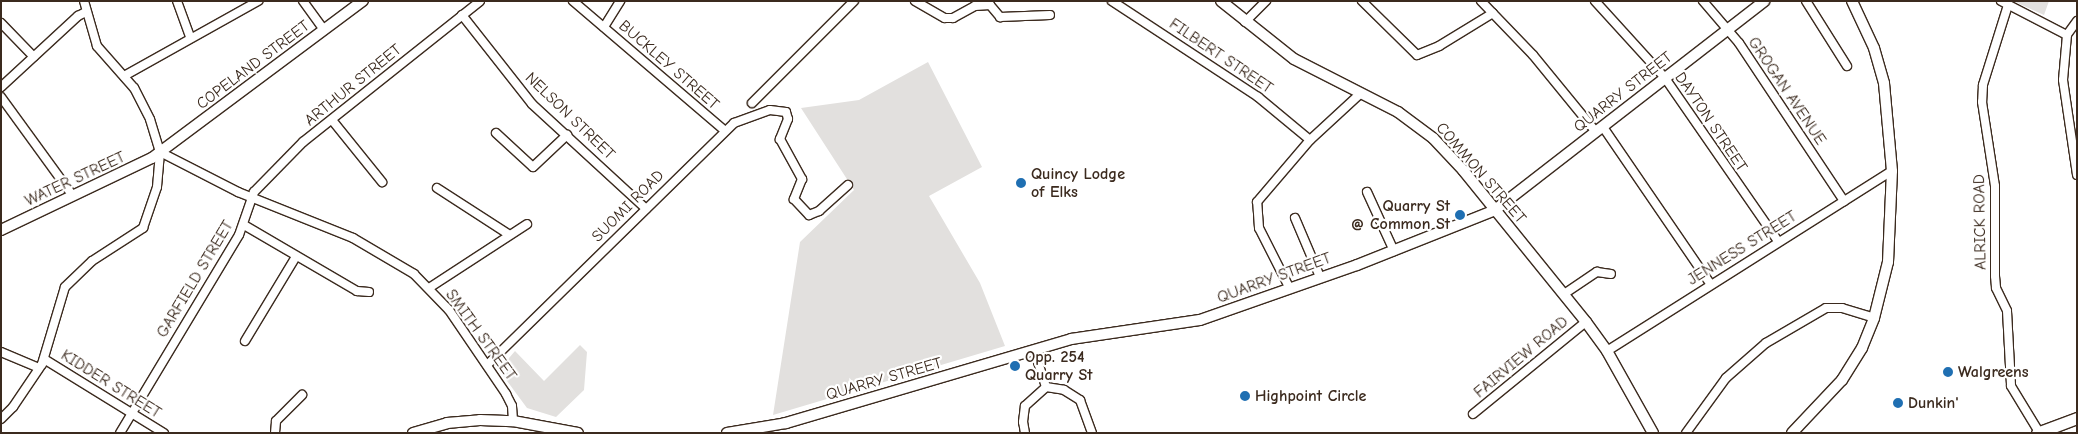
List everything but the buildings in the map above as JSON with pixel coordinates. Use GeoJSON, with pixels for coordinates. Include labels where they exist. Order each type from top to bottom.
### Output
{"type":"FeatureCollection","features":[{"type":"Feature","properties":{"kind":"main road","name":"COPELAND STREET"},"geometry":{"type":"LineString","coordinates":[[160,152],[363,1]]}},
{"type":"Feature","properties":{"kind":"main road","name":"COMMON STREET"},"geometry":{"type":"LineString","coordinates":[[1221,1],[1232,5],[1245,22],[1310,70],[1361,93],[1425,131],[1495,210],[1608,351],[1653,433]]}},
{"type":"Feature","properties":{"kind":"main road","name":"QUARRY STREET"},"geometry":{"type":"LineString","coordinates":[[727,433],[786,423],[1071,339],[1200,320],[1394,251],[1495,210],[1764,1]]}},
{"type":"Feature","properties":{"kind":"main road"},"geometry":{"type":"LineString","coordinates":[[1792,433],[1842,380],[1862,348],[1874,318],[1888,262],[1892,171],[1884,83],[1874,48],[1852,1]]}},
{"type":"Feature","properties":{"kind":"main road","name":"WATER STREET"},"geometry":{"type":"LineString","coordinates":[[1,230],[160,152]]}},
{"type":"Feature","properties":{"kind":"main road"},"geometry":{"type":"LineString","coordinates":[[2038,432],[2064,428],[2077,418]]}},
{"type":"Feature","properties":{"kind":"main road"},"geometry":{"type":"LineString","coordinates":[[413,433],[466,420],[513,421],[578,433]]}},
{"type":"Feature","properties":{"kind":"street"},"geometry":{"type":"LineString","coordinates":[[1,419],[16,404],[44,359],[68,283],[98,256],[140,231],[147,222],[158,181],[160,152],[144,105],[124,76],[97,46],[84,1]]}},
{"type":"Feature","properties":{"kind":"street"},"geometry":{"type":"LineString","coordinates":[[176,1],[190,37]]}},
{"type":"Feature","properties":{"kind":"street"},"geometry":{"type":"LineString","coordinates":[[124,76],[190,37],[258,1]]}},
{"type":"Feature","properties":{"kind":"street"},"geometry":{"type":"LineString","coordinates":[[303,1],[324,30]]}},
{"type":"Feature","properties":{"kind":"street","name":"ARTHUR STREET"},"geometry":{"type":"LineString","coordinates":[[251,197],[295,150],[480,1]]}},
{"type":"Feature","properties":{"kind":"street","name":"BUCKLEY STREET"},"geometry":{"type":"LineString","coordinates":[[573,1],[724,130]]}},
{"type":"Feature","properties":{"kind":"street"},"geometry":{"type":"LineString","coordinates":[[604,27],[620,1]]}},
{"type":"Feature","properties":{"kind":"street"},"geometry":{"type":"LineString","coordinates":[[752,103],[854,1]]}},
{"type":"Feature","properties":{"kind":"street"},"geometry":{"type":"LineString","coordinates":[[915,1],[945,18],[953,18],[975,6],[990,5],[1000,18],[1050,15]]}},
{"type":"Feature","properties":{"kind":"street","name":"FILBERT STREET"},"geometry":{"type":"LineString","coordinates":[[1112,1],[1258,96],[1310,140]]}},
{"type":"Feature","properties":{"kind":"street"},"geometry":{"type":"LineString","coordinates":[[1245,22],[1266,1]]}},
{"type":"Feature","properties":{"kind":"street"},"geometry":{"type":"LineString","coordinates":[[1362,1],[1417,55],[1439,46],[1493,13]]}},
{"type":"Feature","properties":{"kind":"street"},"geometry":{"type":"LineString","coordinates":[[1481,1],[1600,129],[1710,284]]}},
{"type":"Feature","properties":{"kind":"street","name":"DAYTON STREET"},"geometry":{"type":"LineString","coordinates":[[1595,1],[1665,78],[1778,241]]}},
{"type":"Feature","properties":{"kind":"street","name":"GROGAN AVENUE"},"geometry":{"type":"LineString","coordinates":[[1703,1],[1728,29],[1844,201]]}},
{"type":"Feature","properties":{"kind":"street"},"geometry":{"type":"LineString","coordinates":[[1806,1],[1846,66]]}},
{"type":"Feature","properties":{"kind":"street"},"geometry":{"type":"LineString","coordinates":[[2004,3],[2068,35]]}},
{"type":"Feature","properties":{"kind":"street","name":"ALRICK ROAD"},"geometry":{"type":"LineString","coordinates":[[2004,3],[1983,85],[1982,102],[1995,186],[1995,276],[1996,288],[2007,311],[2012,386],[2038,432]]}},
{"type":"Feature","properties":{"kind":"street"},"geometry":{"type":"LineString","coordinates":[[1,87],[78,16],[86,12]]}},
{"type":"Feature","properties":{"kind":"street","name":"NELSON STREET"},"geometry":{"type":"LineString","coordinates":[[462,15],[522,92],[646,208]]}},
{"type":"Feature","properties":{"kind":"street"},"geometry":{"type":"LineString","coordinates":[[1,22],[34,57]]}},
{"type":"Feature","properties":{"kind":"street"},"geometry":{"type":"LineString","coordinates":[[2077,22],[2068,35],[2063,80],[2077,175]]}},
{"type":"Feature","properties":{"kind":"street"},"geometry":{"type":"LineString","coordinates":[[1290,289],[1259,228],[1256,202],[1310,140],[1361,93]]}},
{"type":"Feature","properties":{"kind":"street"},"geometry":{"type":"LineString","coordinates":[[1,97],[73,196]]}},
{"type":"Feature","properties":{"kind":"street","name":"SUOMI ROAD"},"geometry":{"type":"LineString","coordinates":[[487,365],[724,130],[734,123],[779,109],[786,112],[788,119],[781,134],[783,148],[802,179],[794,198],[809,215],[819,211],[848,185]]}},
{"type":"Feature","properties":{"kind":"street"},"geometry":{"type":"LineString","coordinates":[[332,120],[382,182]]}},
{"type":"Feature","properties":{"kind":"street"},"geometry":{"type":"LineString","coordinates":[[496,133],[533,167],[567,135]]}},
{"type":"Feature","properties":{"kind":"street"},"geometry":{"type":"LineString","coordinates":[[160,152],[251,197]]}},
{"type":"Feature","properties":{"kind":"street","name":"JENNESS STREET"},"geometry":{"type":"LineString","coordinates":[[1608,351],[1710,284],[1892,171]]}},
{"type":"Feature","properties":{"kind":"street"},"geometry":{"type":"LineString","coordinates":[[437,188],[508,234]]}},
{"type":"Feature","properties":{"kind":"street"},"geometry":{"type":"LineString","coordinates":[[1368,192],[1394,251]]}},
{"type":"Feature","properties":{"kind":"street","name":"GARFIELD STREET"},"geometry":{"type":"LineString","coordinates":[[120,433],[130,412],[244,225],[251,197]]}},
{"type":"Feature","properties":{"kind":"street","name":"SMITH STREET"},"geometry":{"type":"LineString","coordinates":[[251,197],[353,238],[409,270],[449,310],[487,365],[510,400],[513,421]]}},
{"type":"Feature","properties":{"kind":"street"},"geometry":{"type":"LineString","coordinates":[[1295,218],[1320,277]]}},
{"type":"Feature","properties":{"kind":"street"},"geometry":{"type":"LineString","coordinates":[[429,288],[508,234],[527,224]]}},
{"type":"Feature","properties":{"kind":"street"},"geometry":{"type":"LineString","coordinates":[[244,225],[295,258],[357,291],[369,292]]}},
{"type":"Feature","properties":{"kind":"street"},"geometry":{"type":"LineString","coordinates":[[245,341],[295,258]]}},
{"type":"Feature","properties":{"kind":"street"},"geometry":{"type":"LineString","coordinates":[[1564,294],[1597,272],[1611,274]]}},
{"type":"Feature","properties":{"kind":"street"},"geometry":{"type":"LineString","coordinates":[[1686,433],[1726,378],[1766,342],[1826,308],[1842,308],[1874,318]]}},
{"type":"Feature","properties":{"kind":"street","name":"FAIRVIEW ROAD"},"geometry":{"type":"LineString","coordinates":[[1473,414],[1586,322]]}},
{"type":"Feature","properties":{"kind":"street"},"geometry":{"type":"LineString","coordinates":[[1034,350],[1046,386]]}},
{"type":"Feature","properties":{"kind":"street"},"geometry":{"type":"LineString","coordinates":[[1,352],[39,368]]}},
{"type":"Feature","properties":{"kind":"street","name":"KIDDER STREET"},"geometry":{"type":"LineString","coordinates":[[44,359],[164,433]]}},
{"type":"Feature","properties":{"kind":"street"},"geometry":{"type":"LineString","coordinates":[[1025,433],[1022,422],[1025,406],[1046,386]]}},
{"type":"Feature","properties":{"kind":"street"},"geometry":{"type":"LineString","coordinates":[[1046,386],[1064,390],[1080,400],[1092,433]]}},
{"type":"Feature","properties":{"kind":"street"},"geometry":{"type":"LineString","coordinates":[[275,433],[276,421],[302,395]]}},
{"type":"Feature","properties":{"kind":"shaded area"},"geometry":{"type":"Polygon","coordinates":[[[2013,1],[2049,1],[2044,15],[2013,1]]]}},
{"type":"Feature","properties":{"kind":"shaded area"},"geometry":{"type":"Polygon","coordinates":[[[928,62],[982,167],[929,196],[980,283],[1005,346],[773,415],[800,242],[854,190],[801,108],[859,100],[928,62]]]}},
{"type":"Feature","properties":{"kind":"shaded area"},"geometry":{"type":"Polygon","coordinates":[[[580,345],[587,352],[584,390],[556,417],[527,408],[499,370],[515,351],[544,381],[580,345]]]}},
{"type":"Feature","properties":{"kind":"place","name":"Quincy Lodge of Elks"},"geometry":{"type":"Point","coordinates":[1021,183]}},
{"type":"Feature","properties":{"kind":"place","name":"Quarry St @ Common St"},"geometry":{"type":"Point","coordinates":[1460,215]}},
{"type":"Feature","properties":{"kind":"place","name":"Opp. 254 Quarry St"},"geometry":{"type":"Point","coordinates":[1015,366]}},
{"type":"Feature","properties":{"kind":"place","name":"Walgreens"},"geometry":{"type":"Point","coordinates":[1948,372]}},
{"type":"Feature","properties":{"kind":"place","name":"Highpoint Circle"},"geometry":{"type":"Point","coordinates":[1245,396]}},
{"type":"Feature","properties":{"kind":"place","name":"Dunkin'"},"geometry":{"type":"Point","coordinates":[1898,403]}}]}
